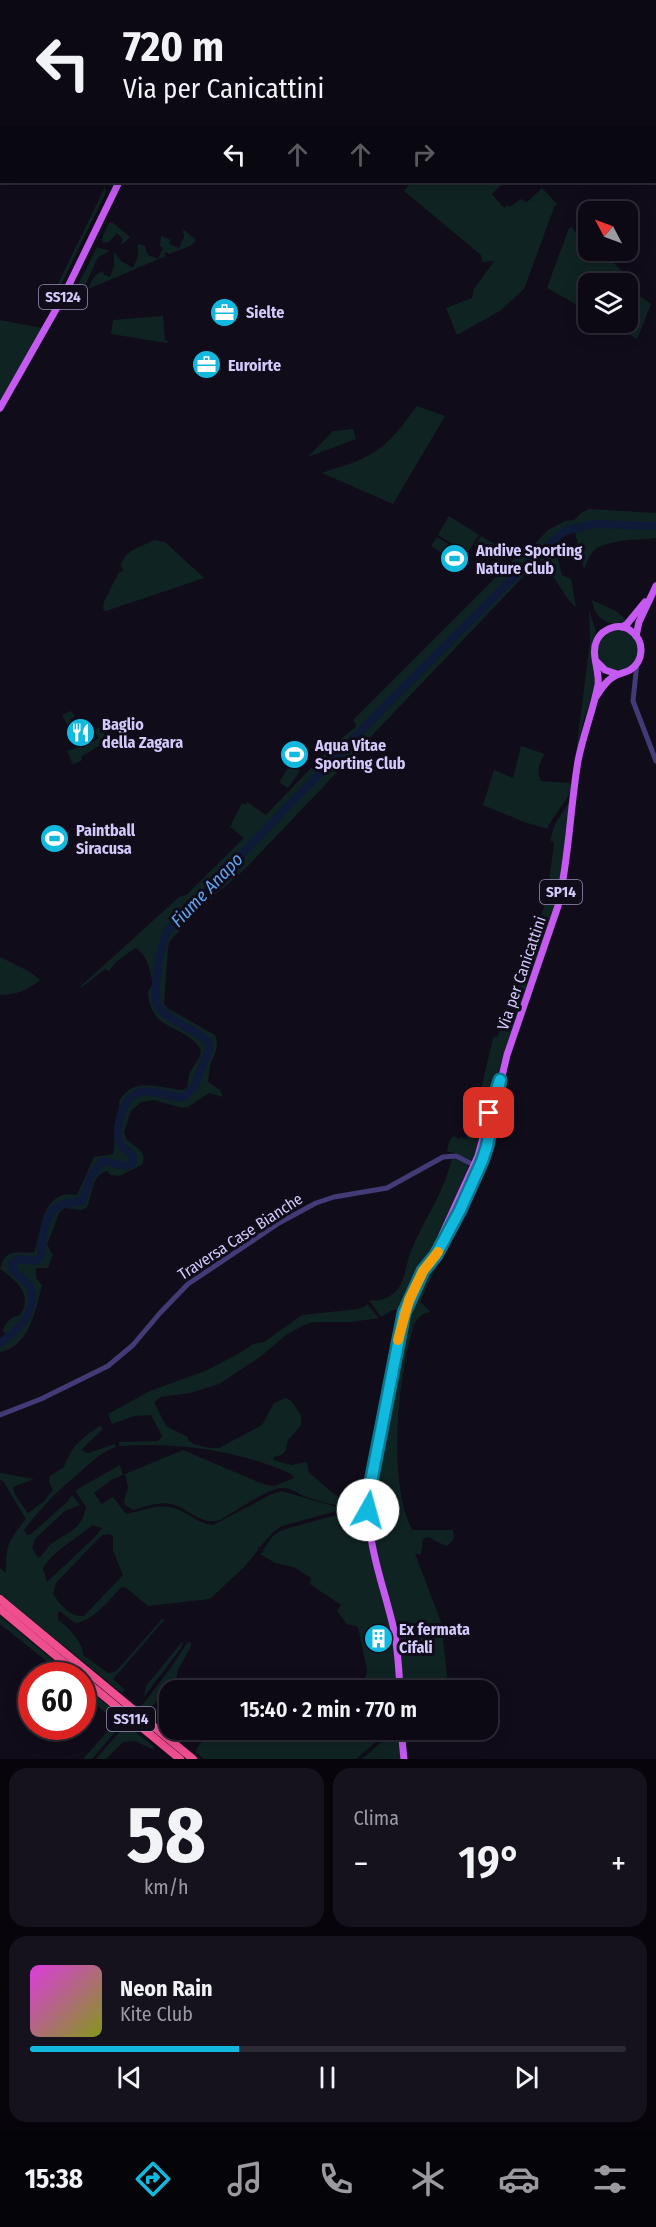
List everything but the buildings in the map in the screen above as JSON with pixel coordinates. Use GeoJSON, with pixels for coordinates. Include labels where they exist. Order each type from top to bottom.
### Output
{"type":"FeatureCollection","features":[{"type":"Feature","properties":{"kind":"highway","name":"SS114"},"geometry":{"type":"LineString","coordinates":[[0,1599],[193,1759]]}},
{"type":"Feature","properties":{"kind":"highway","name":"SS114"},"geometry":{"type":"LineString","coordinates":[[0,1609],[63,1662]]}},
{"type":"Feature","properties":{"kind":"highway","name":"SS114"},"geometry":{"type":"LineString","coordinates":[[96,1689],[180,1759]]}},
{"type":"Feature","properties":{"kind":"main road","name":"SS124"},"geometry":{"type":"LineString","coordinates":[[0,408],[58,306],[119,183]]}},
{"type":"Feature","properties":{"kind":"main road"},"geometry":{"type":"LineString","coordinates":[[596,697],[599,673],[594,652],[598,637],[609,628],[622,627],[627,624],[655,588]]}},
{"type":"Feature","properties":{"kind":"main road"},"geometry":{"type":"LineString","coordinates":[[596,697],[607,682],[637,663],[641,649],[636,636],[639,622],[655,588]]}},
{"type":"Feature","properties":{"kind":"main road"},"geometry":{"type":"LineString","coordinates":[[622,627],[636,636]]}},
{"type":"Feature","properties":{"kind":"main road"},"geometry":{"type":"LineString","coordinates":[[596,659],[605,670],[622,673]]}},
{"type":"Feature","properties":{"kind":"main road","name":"Via per Canicattini"},"geometry":{"type":"LineString","coordinates":[[431,1261],[500,1080],[558,906],[563,884],[578,761],[584,729],[596,697]]}},
{"type":"Feature","properties":{"kind":"main road","name":"Via per Canicattini"},"geometry":{"type":"LineString","coordinates":[[399,1680],[397,1648],[368,1526],[374,1470],[404,1313],[423,1271],[436,1255],[460,1210],[482,1161],[500,1080]]}},
{"type":"Feature","properties":{"kind":"main road"},"geometry":{"type":"LineString","coordinates":[[402,1740],[404,1759]]}},
{"type":"Feature","properties":{"kind":"street"},"geometry":{"type":"LineString","coordinates":[[637,663],[633,701],[656,761]]}},
{"type":"Feature","properties":{"kind":"street"},"geometry":{"type":"LineString","coordinates":[[622,673],[634,684]]}},
{"type":"Feature","properties":{"kind":"street","name":"Traversa Case Bianche"},"geometry":{"type":"LineString","coordinates":[[0,1415],[41,1399],[108,1366],[133,1345],[188,1284],[279,1223],[324,1200],[387,1188],[443,1156],[456,1156],[470,1163]]}},
{"type":"Feature","properties":{"kind":"street"},"geometry":{"type":"LineString","coordinates":[[460,1210],[475,1172],[470,1163],[482,1161]]}},
{"type":"Feature","properties":{"kind":"green space"},"geometry":{"type":"Polygon","coordinates":[[[410,183],[503,183],[492,194],[504,208],[508,205],[510,207],[521,199],[527,202],[542,188],[558,205],[555,205],[524,289],[500,311],[457,335],[446,308],[472,298],[474,289],[494,261],[482,262],[481,255],[404,191],[410,183]]]}},
{"type":"Feature","properties":{"kind":"green space"},"geometry":{"type":"Polygon","coordinates":[[[105,187],[106,192],[59,289],[57,286],[105,187]]]}},
{"type":"Feature","properties":{"kind":"green space"},"geometry":{"type":"Polygon","coordinates":[[[112,222],[130,237],[123,244],[121,243],[123,239],[117,233],[109,242],[103,243],[102,238],[109,223],[112,222]]]}},
{"type":"Feature","properties":{"kind":"green space"},"geometry":{"type":"Polygon","coordinates":[[[572,227],[578,236],[578,261],[611,261],[624,273],[578,273],[578,305],[547,288],[569,228],[572,227]]]}},
{"type":"Feature","properties":{"kind":"green space"},"geometry":{"type":"Polygon","coordinates":[[[183,229],[196,240],[190,246],[169,254],[166,252],[164,254],[166,256],[88,289],[94,278],[101,272],[104,271],[103,274],[110,277],[114,266],[114,252],[121,261],[133,268],[138,257],[138,244],[145,246],[148,255],[158,259],[163,248],[160,246],[161,236],[171,240],[169,244],[179,248],[184,237],[183,229]]]}},
{"type":"Feature","properties":{"kind":"green space"},"geometry":{"type":"Polygon","coordinates":[[[97,247],[110,251],[98,257],[85,286],[74,293],[97,247]]]}},
{"type":"Feature","properties":{"kind":"green space"},"geometry":{"type":"Polygon","coordinates":[[[638,292],[651,304],[637,339],[626,333],[638,333],[638,292]]]}},
{"type":"Feature","properties":{"kind":"green space"},"geometry":{"type":"Polygon","coordinates":[[[163,316],[165,340],[169,341],[167,343],[111,334],[113,320],[163,316]]]}},
{"type":"Feature","properties":{"kind":"green space"},"geometry":{"type":"Polygon","coordinates":[[[0,320],[42,328],[0,401],[0,320]]]}},
{"type":"Feature","properties":{"kind":"green space"},"geometry":{"type":"Polygon","coordinates":[[[417,406],[445,416],[393,504],[322,473],[359,460],[378,450],[396,433],[417,406]]]}},
{"type":"Feature","properties":{"kind":"green space"},"geometry":{"type":"Polygon","coordinates":[[[353,429],[356,439],[308,457],[333,431],[353,429]]]}},
{"type":"Feature","properties":{"kind":"green space"},"geometry":{"type":"Polygon","coordinates":[[[589,509],[656,513],[656,538],[618,541],[603,545],[589,557],[584,569],[575,532],[561,539],[557,548],[558,560],[562,575],[571,579],[576,607],[540,559],[244,870],[201,907],[170,941],[164,1004],[215,1035],[217,1047],[210,1066],[208,1082],[220,1090],[223,1097],[209,1093],[188,1107],[182,1108],[154,1100],[141,1102],[131,1111],[124,1132],[126,1139],[142,1153],[142,1165],[119,1176],[111,1175],[107,1171],[102,1173],[95,1181],[87,1207],[81,1210],[64,1208],[59,1213],[47,1245],[53,1255],[48,1268],[36,1268],[36,1278],[42,1285],[30,1326],[18,1343],[0,1352],[0,1339],[6,1335],[3,1331],[5,1325],[20,1315],[25,1301],[17,1283],[0,1269],[4,1258],[16,1252],[34,1252],[42,1220],[50,1204],[63,1195],[77,1195],[94,1157],[113,1154],[114,1129],[119,1101],[125,1093],[132,1088],[147,1085],[182,1090],[187,1088],[189,1074],[200,1056],[201,1050],[194,1041],[155,1015],[150,1005],[148,992],[153,983],[149,968],[143,954],[135,948],[116,962],[109,971],[105,969],[81,988],[81,986],[179,897],[186,895],[244,838],[229,826],[232,825],[242,803],[245,805],[247,802],[266,815],[332,746],[355,728],[353,720],[522,551],[530,549],[548,530],[565,521],[574,520],[589,509]]]}},
{"type":"Feature","properties":{"kind":"green space"},"geometry":{"type":"Polygon","coordinates":[[[449,516],[479,535],[467,553],[438,535],[449,516]]]}},
{"type":"Feature","properties":{"kind":"green space"},"geometry":{"type":"Polygon","coordinates":[[[481,536],[502,549],[495,559],[474,546],[481,536]]]}},
{"type":"Feature","properties":{"kind":"green space"},"geometry":{"type":"Polygon","coordinates":[[[437,537],[457,549],[451,559],[431,546],[437,537]]]}},
{"type":"Feature","properties":{"kind":"green space"},"geometry":{"type":"Polygon","coordinates":[[[154,540],[165,542],[204,578],[106,611],[103,609],[104,602],[119,572],[123,571],[121,566],[123,560],[130,552],[154,540]]]}},
{"type":"Feature","properties":{"kind":"green space"},"geometry":{"type":"Polygon","coordinates":[[[592,600],[616,611],[627,620],[624,624],[618,624],[603,620],[596,612],[592,600]]]}},
{"type":"Feature","properties":{"kind":"green space"},"geometry":{"type":"Polygon","coordinates":[[[589,610],[596,632],[593,641],[595,686],[583,723],[575,760],[590,642],[589,610]]]}},
{"type":"Feature","properties":{"kind":"green space"},"geometry":{"type":"Polygon","coordinates":[[[618,629],[633,635],[639,650],[633,665],[618,671],[603,665],[597,650],[603,635],[618,629]]]}},
{"type":"Feature","properties":{"kind":"green space"},"geometry":{"type":"Polygon","coordinates":[[[71,711],[75,716],[70,719],[74,725],[82,722],[86,727],[82,733],[88,744],[99,738],[94,730],[100,727],[108,740],[81,757],[82,760],[73,765],[67,751],[79,747],[62,715],[71,711]]]}},
{"type":"Feature","properties":{"kind":"green space"},"geometry":{"type":"Polygon","coordinates":[[[521,746],[545,754],[539,767],[541,781],[571,785],[569,795],[548,829],[483,805],[494,770],[513,778],[521,746]]]}},
{"type":"Feature","properties":{"kind":"green space"},"geometry":{"type":"Polygon","coordinates":[[[290,765],[300,771],[288,788],[279,782],[290,765]]]}},
{"type":"Feature","properties":{"kind":"green space"},"geometry":{"type":"Polygon","coordinates":[[[570,801],[555,907],[504,1055],[474,1158],[471,1160],[447,1152],[449,1142],[453,1136],[466,1139],[475,1112],[474,1108],[477,1106],[493,1038],[498,1036],[503,1014],[521,967],[523,967],[547,898],[554,843],[550,840],[555,824],[570,801]]]}},
{"type":"Feature","properties":{"kind":"green space"},"geometry":{"type":"Polygon","coordinates":[[[0,957],[30,972],[40,980],[22,991],[0,995],[0,957]]]}},
{"type":"Feature","properties":{"kind":"green space"},"geometry":{"type":"Polygon","coordinates":[[[452,1158],[466,1163],[468,1167],[448,1221],[402,1309],[393,1310],[381,1317],[369,1300],[381,1300],[388,1297],[401,1285],[410,1254],[440,1193],[452,1158]]]}},
{"type":"Feature","properties":{"kind":"green space"},"geometry":{"type":"Polygon","coordinates":[[[484,1165],[487,1167],[484,1167],[420,1302],[431,1312],[422,1315],[414,1326],[404,1368],[397,1440],[400,1489],[405,1511],[412,1530],[453,1530],[454,1538],[446,1546],[428,1537],[423,1539],[421,1554],[415,1554],[441,1622],[448,1680],[401,1680],[384,1582],[373,1535],[373,1497],[406,1316],[424,1275],[439,1256],[484,1165]]]}},
{"type":"Feature","properties":{"kind":"green space"},"geometry":{"type":"Polygon","coordinates":[[[367,1304],[379,1318],[351,1322],[313,1322],[304,1325],[286,1335],[260,1357],[219,1384],[190,1393],[161,1397],[154,1402],[166,1426],[188,1437],[188,1440],[194,1444],[219,1448],[262,1425],[274,1403],[286,1398],[301,1415],[301,1425],[288,1440],[285,1452],[274,1457],[273,1460],[291,1465],[307,1462],[309,1473],[337,1496],[358,1503],[367,1496],[361,1505],[348,1507],[334,1505],[281,1488],[268,1492],[220,1520],[213,1521],[201,1519],[184,1509],[166,1503],[133,1510],[125,1505],[128,1488],[125,1474],[183,1450],[263,1484],[274,1486],[294,1478],[291,1474],[271,1466],[229,1454],[163,1445],[119,1446],[119,1442],[158,1441],[162,1436],[151,1415],[134,1416],[112,1424],[108,1414],[150,1391],[205,1371],[253,1344],[264,1342],[302,1315],[358,1309],[367,1304]]]}},
{"type":"Feature","properties":{"kind":"green space"},"geometry":{"type":"Polygon","coordinates":[[[100,1426],[103,1429],[81,1450],[88,1453],[115,1444],[116,1447],[97,1457],[64,1486],[24,1530],[27,1535],[31,1534],[72,1495],[80,1505],[65,1511],[35,1539],[32,1548],[38,1558],[51,1544],[81,1522],[86,1507],[76,1490],[120,1465],[123,1475],[111,1480],[94,1493],[102,1504],[113,1497],[126,1514],[156,1507],[168,1507],[213,1525],[281,1491],[344,1509],[282,1526],[273,1532],[258,1547],[244,1567],[210,1599],[148,1606],[125,1587],[120,1588],[88,1619],[75,1623],[58,1612],[58,1620],[78,1640],[83,1655],[93,1662],[84,1662],[0,1594],[0,1568],[6,1573],[9,1543],[26,1519],[3,1481],[0,1480],[0,1473],[34,1479],[13,1487],[14,1493],[28,1513],[43,1502],[53,1490],[49,1482],[50,1476],[64,1467],[70,1454],[82,1439],[100,1426]],[[92,1525],[48,1561],[43,1568],[47,1582],[96,1536],[102,1528],[92,1525]],[[103,1535],[98,1539],[56,1583],[53,1594],[66,1610],[74,1615],[84,1616],[123,1575],[113,1551],[113,1536],[103,1535]]]}},
{"type":"Feature","properties":{"kind":"green space"},"geometry":{"type":"Polygon","coordinates":[[[351,1511],[353,1517],[360,1513],[364,1517],[366,1535],[391,1631],[390,1639],[393,1641],[396,1680],[365,1680],[367,1670],[358,1627],[347,1624],[337,1611],[341,1605],[310,1584],[311,1578],[294,1567],[275,1563],[260,1554],[264,1552],[263,1550],[273,1536],[282,1530],[351,1511]]]}},
{"type":"Feature","properties":{"kind":"green space"},"geometry":{"type":"Polygon","coordinates":[[[0,1616],[55,1662],[48,1662],[0,1624],[0,1616]]]}},
{"type":"Feature","properties":{"kind":"green space"},"geometry":{"type":"Polygon","coordinates":[[[162,1619],[165,1619],[113,1679],[125,1690],[122,1693],[96,1672],[96,1664],[108,1673],[114,1672],[162,1619]]]}},
{"type":"Feature","properties":{"kind":"green space"},"geometry":{"type":"Polygon","coordinates":[[[182,1642],[180,1649],[144,1697],[146,1686],[182,1642]]]}},
{"type":"Feature","properties":{"kind":"green space"},"geometry":{"type":"Polygon","coordinates":[[[190,1642],[191,1646],[178,1670],[176,1680],[162,1680],[170,1669],[187,1643],[190,1642]]]}},
{"type":"Feature","properties":{"kind":"green space"},"geometry":{"type":"Polygon","coordinates":[[[159,1683],[159,1698],[151,1708],[153,1717],[141,1707],[159,1683]]]}},
{"type":"Feature","properties":{"kind":"green space"},"geometry":{"type":"Polygon","coordinates":[[[96,1696],[125,1720],[92,1759],[83,1759],[107,1732],[110,1721],[106,1713],[96,1704],[96,1696]]]}},
{"type":"Feature","properties":{"kind":"green space"},"geometry":{"type":"Polygon","coordinates":[[[128,1722],[134,1731],[153,1746],[154,1750],[135,1741],[123,1742],[106,1759],[96,1759],[128,1722]]]}},
{"type":"Feature","properties":{"kind":"green space"},"geometry":{"type":"Polygon","coordinates":[[[203,1740],[378,1740],[356,1759],[204,1759],[196,1752],[203,1740]]]}},
{"type":"Feature","properties":{"kind":"green space"},"geometry":{"type":"Polygon","coordinates":[[[384,1740],[399,1740],[401,1759],[362,1759],[384,1740]]]}},
{"type":"Feature","properties":{"kind":"waterway","name":"Fiume Anapo"},"geometry":{"type":"LineString","coordinates":[[0,1343],[25,1319],[32,1301],[30,1286],[14,1271],[12,1264],[19,1259],[36,1261],[41,1256],[44,1231],[50,1214],[60,1205],[82,1201],[90,1178],[101,1162],[124,1166],[132,1163],[133,1156],[123,1147],[118,1136],[119,1120],[125,1105],[136,1094],[142,1092],[184,1097],[194,1087],[209,1049],[209,1043],[202,1036],[164,1013],[157,1004],[158,968],[167,931],[391,700],[536,555],[565,531],[594,524],[656,526]]}},
{"type":"Feature","properties":{"kind":"slow traffic"},"geometry":{"type":"LineString","coordinates":[[398,1340],[409,1300],[423,1271],[438,1252]]}},
{"type":"Feature","properties":{"kind":"place","name":"Sielte"},"geometry":{"type":"Point","coordinates":[225,312]}},
{"type":"Feature","properties":{"kind":"place","name":"Euroirte"},"geometry":{"type":"Point","coordinates":[207,365]}},
{"type":"Feature","properties":{"kind":"place","name":"Andive Sporting Nature Club"},"geometry":{"type":"Point","coordinates":[455,559]}},
{"type":"Feature","properties":{"kind":"place","name":"Baglio della Zagara"},"geometry":{"type":"Point","coordinates":[81,733]}},
{"type":"Feature","properties":{"kind":"place","name":"Aqua Vitae Sporting Club"},"geometry":{"type":"Point","coordinates":[294,754]}},
{"type":"Feature","properties":{"kind":"place","name":"Paintball Siracusa"},"geometry":{"type":"Point","coordinates":[55,839]}},
{"type":"Feature","properties":{"kind":"place","name":"Ex fermata Cifali"},"geometry":{"type":"Point","coordinates":[378,1638]}},
{"type":"Feature","properties":{"kind":"route"},"geometry":{"type":"LineString","coordinates":[[368,1510],[369,1492],[404,1313],[423,1271],[436,1255],[460,1210],[482,1161],[500,1080],[489,1113]]}}]}
